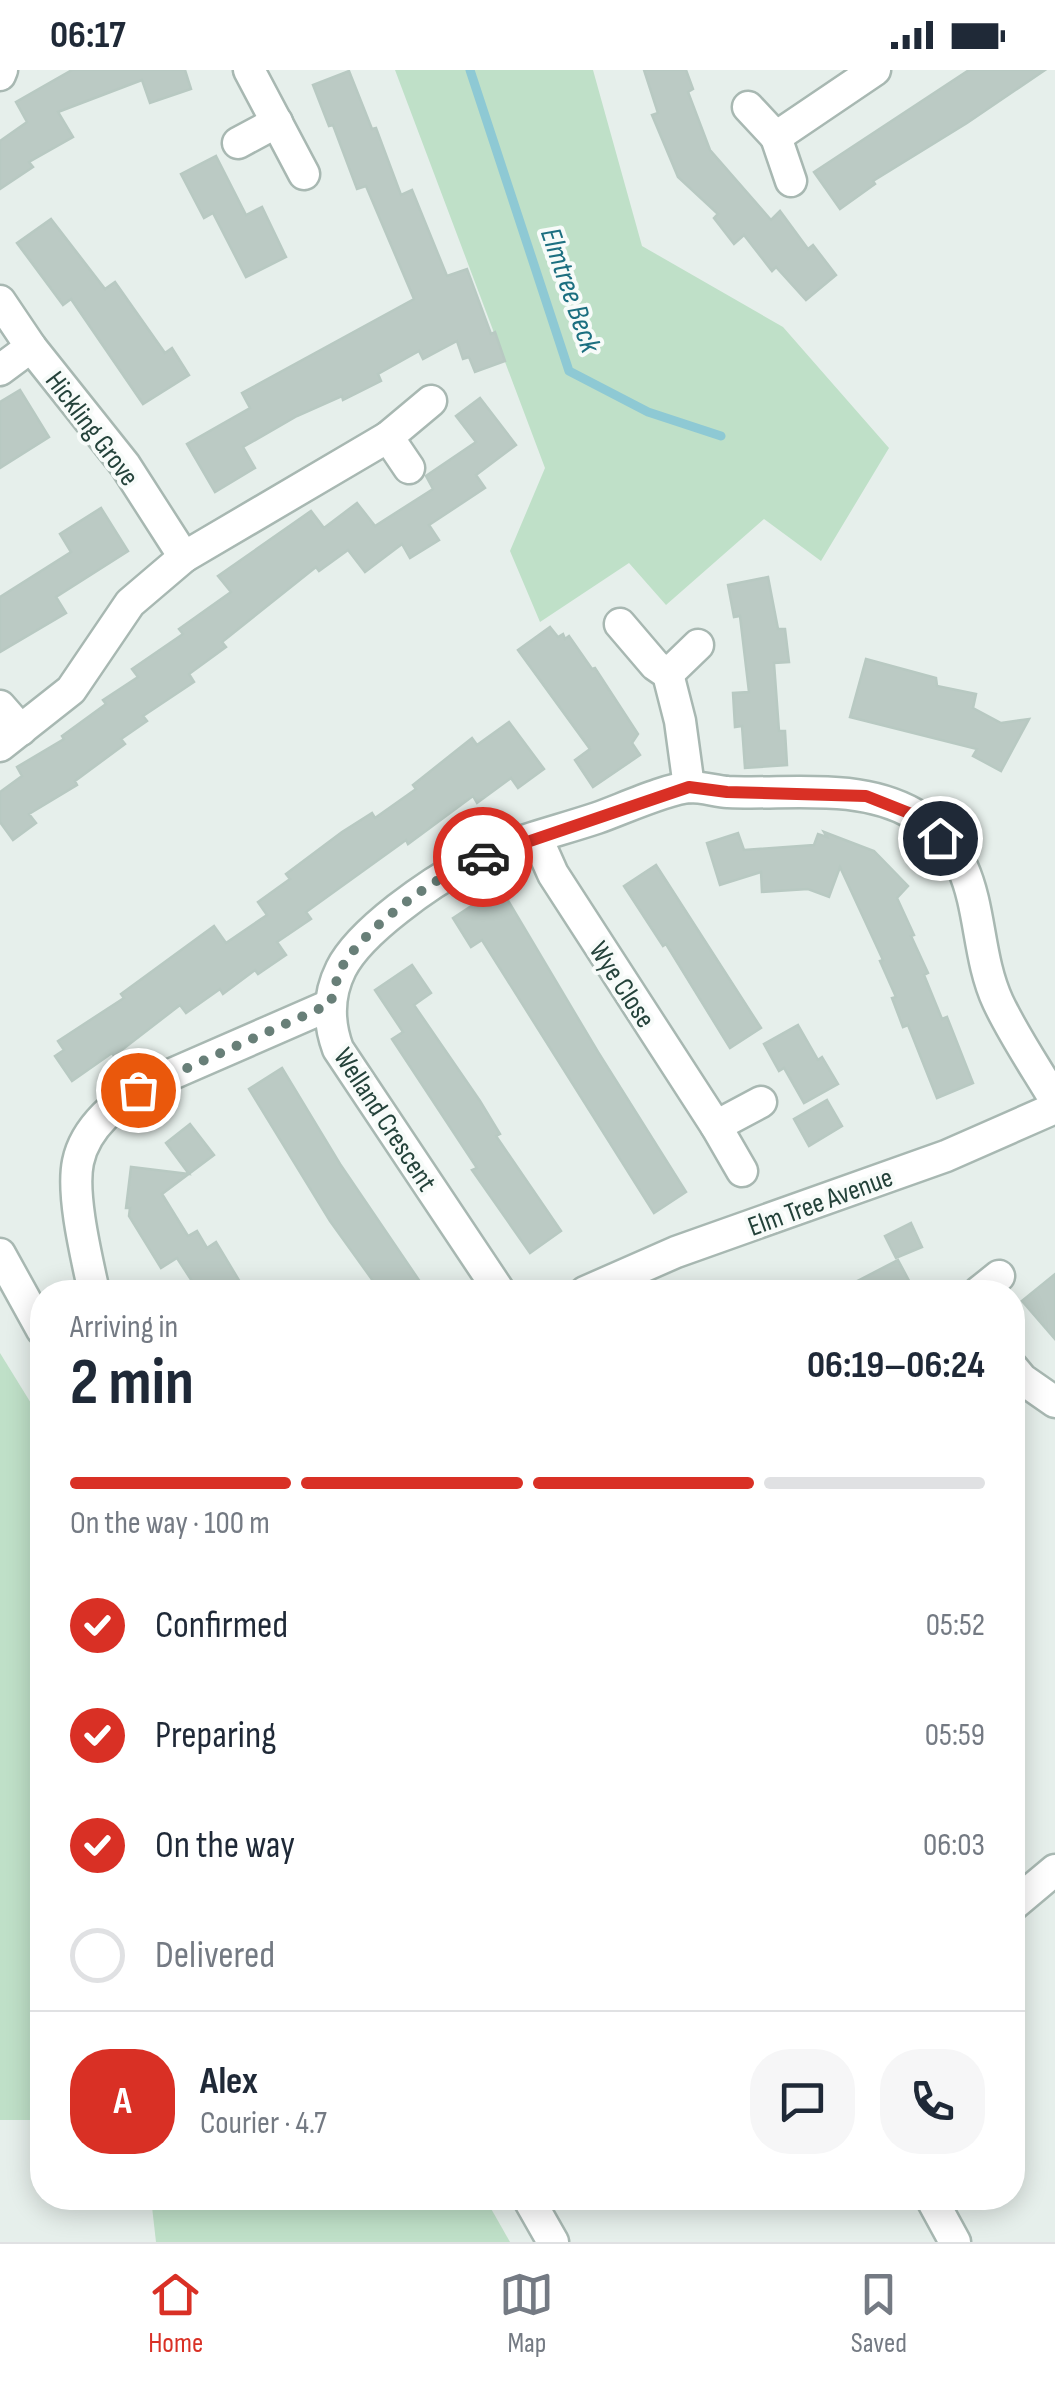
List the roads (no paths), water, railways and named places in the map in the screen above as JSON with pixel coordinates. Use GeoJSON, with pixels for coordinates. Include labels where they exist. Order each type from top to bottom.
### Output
{"type":"FeatureCollection","features":[{"type":"Feature","properties":{"kind":"street"},"geometry":{"type":"LineString","coordinates":[[250,70],[304,174]]}},
{"type":"Feature","properties":{"kind":"street"},"geometry":{"type":"LineString","coordinates":[[776,137],[875,70]]}},
{"type":"Feature","properties":{"kind":"street"},"geometry":{"type":"LineString","coordinates":[[748,107],[776,137],[792,181]]}},
{"type":"Feature","properties":{"kind":"street"},"geometry":{"type":"LineString","coordinates":[[238,143],[277,122]]}},
{"type":"Feature","properties":{"kind":"street","name":"Hickling Grove"},"geometry":{"type":"LineString","coordinates":[[0,301],[31,347],[125,465],[184,557]]}},
{"type":"Feature","properties":{"kind":"street"},"geometry":{"type":"LineString","coordinates":[[0,370],[31,347]]}},
{"type":"Feature","properties":{"kind":"street"},"geometry":{"type":"LineString","coordinates":[[0,706],[11,738],[71,690],[130,603],[184,557],[388,437],[431,401]]}},
{"type":"Feature","properties":{"kind":"street"},"geometry":{"type":"LineString","coordinates":[[388,437],[409,468]]}},
{"type":"Feature","properties":{"kind":"street"},"geometry":{"type":"LineString","coordinates":[[620,624],[655,665],[668,674],[680,721],[689,787]]}},
{"type":"Feature","properties":{"kind":"street"},"geometry":{"type":"LineString","coordinates":[[668,674],[698,646]]}},
{"type":"Feature","properties":{"kind":"street"},"geometry":{"type":"LineString","coordinates":[[92,1280],[80,1224],[78,1162],[96,1126],[121,1101],[149,1084],[330,1004],[341,968],[365,939],[419,892],[470,862],[689,787],[727,792],[866,796],[914,815],[936,832],[963,868],[976,904],[997,1000],[1055,1104]]}},
{"type":"Feature","properties":{"kind":"street","name":"Wye Close"},"geometry":{"type":"LineString","coordinates":[[538,838],[553,874],[742,1171]]}},
{"type":"Feature","properties":{"kind":"street","name":"Welland Crescent"},"geometry":{"type":"LineString","coordinates":[[330,1004],[330,1027],[338,1049],[492,1280]]}},
{"type":"Feature","properties":{"kind":"street"},"geometry":{"type":"LineString","coordinates":[[716,1126],[761,1102]]}},
{"type":"Feature","properties":{"kind":"street","name":"Elm Tree Avenue"},"geometry":{"type":"LineString","coordinates":[[612,1280],[676,1252],[946,1156],[1055,1104]]}},
{"type":"Feature","properties":{"kind":"street"},"geometry":{"type":"LineString","coordinates":[[0,1254],[30,1308]]}},
{"type":"Feature","properties":{"kind":"street"},"geometry":{"type":"LineString","coordinates":[[1025,1381],[1055,1402]]}},
{"type":"Feature","properties":{"kind":"street"},"geometry":{"type":"LineString","coordinates":[[1025,1895],[1055,1870]]}},
{"type":"Feature","properties":{"kind":"street"},"geometry":{"type":"LineString","coordinates":[[535,2210],[553,2242]]}},
{"type":"Feature","properties":{"kind":"street"},"geometry":{"type":"LineString","coordinates":[[937,2210],[955,2242]]}},
{"type":"Feature","properties":{"kind":"waterway","name":"Elmtree Beck"},"geometry":{"type":"LineString","coordinates":[[470,70],[569,371],[648,412],[721,436]]}}]}
